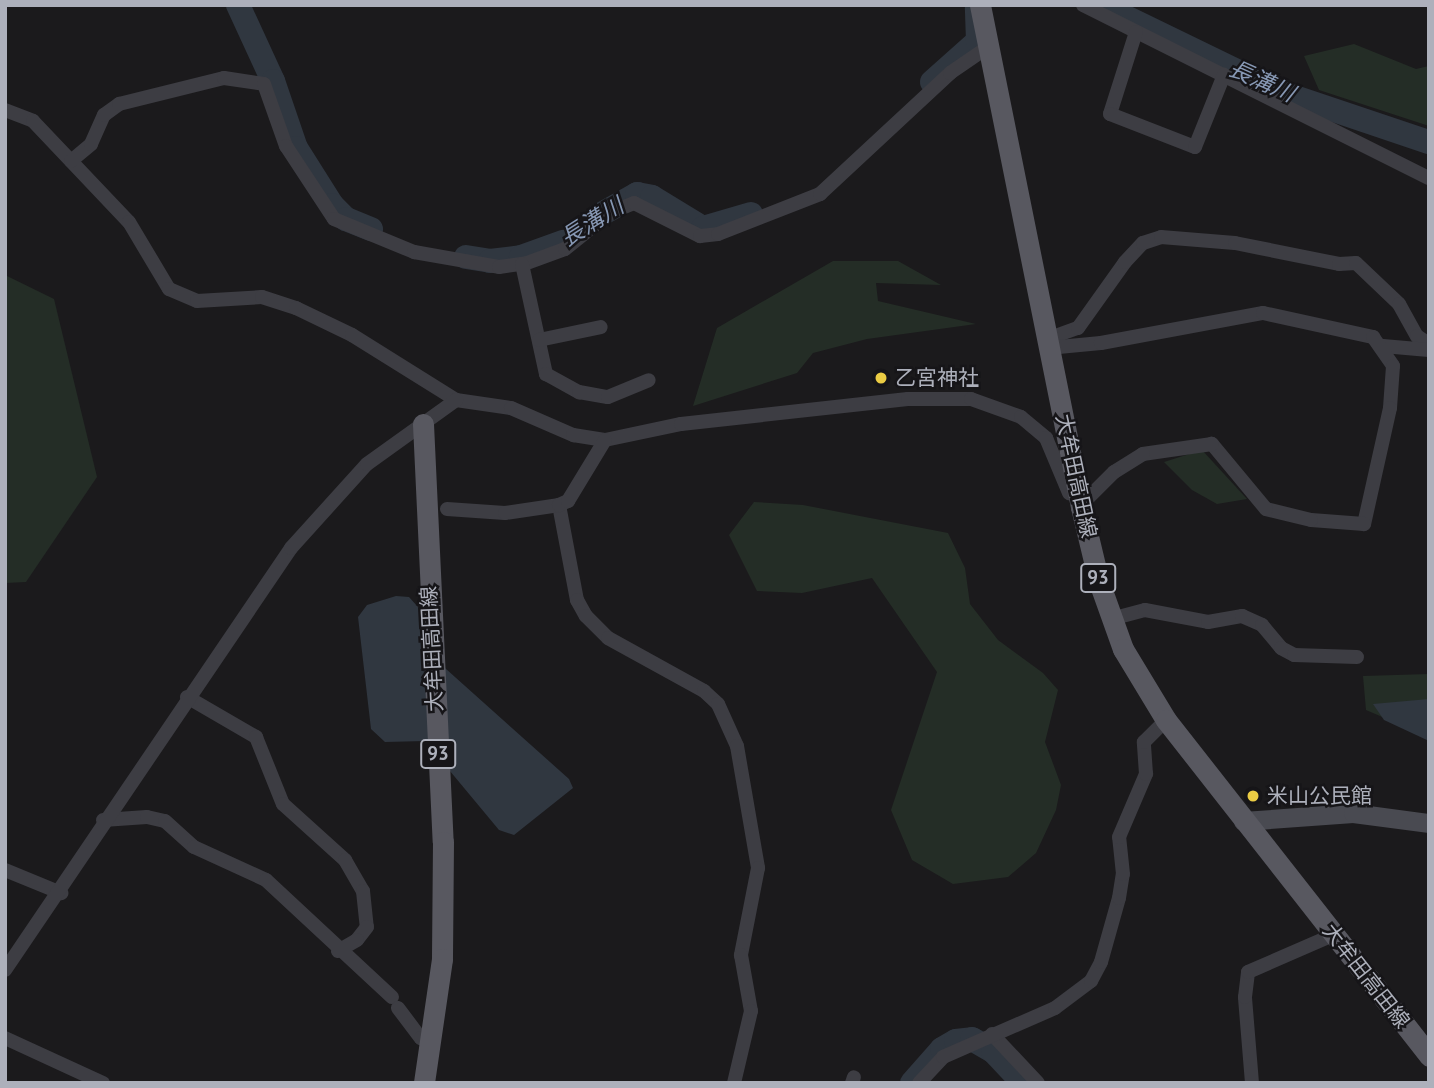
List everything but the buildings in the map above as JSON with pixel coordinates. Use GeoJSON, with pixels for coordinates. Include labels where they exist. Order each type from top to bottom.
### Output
{"type":"FeatureCollection","features":[{"type":"Feature","properties":{"kind":"main road","name":"大牟田高田線"},"geometry":{"type":"LineString","coordinates":[[984,8],[988,47],[1081,507],[1111,619],[1143,686],[1166,720],[1333,935],[1425,1044]]}},
{"type":"Feature","properties":{"kind":"main road","name":"大牟田高田線"},"geometry":{"type":"LineString","coordinates":[[423,424],[443,842],[442,959],[433,1044],[424,1083]]}},
{"type":"Feature","properties":{"kind":"street"},"geometry":{"type":"LineString","coordinates":[[1083,5],[1429,177]]}},
{"type":"Feature","properties":{"kind":"street"},"geometry":{"type":"LineString","coordinates":[[1136,32],[1110,114],[1195,146],[1224,75]]}},
{"type":"Feature","properties":{"kind":"street"},"geometry":{"type":"LineString","coordinates":[[71,161],[91,144],[104,115],[120,104],[225,78],[264,84],[286,146],[334,219],[414,252],[499,267],[522,264],[565,249],[611,212],[634,203],[700,236],[718,234],[820,194],[950,73],[988,47]]}},
{"type":"Feature","properties":{"kind":"street"},"geometry":{"type":"LineString","coordinates":[[5,110],[33,121],[140,235],[169,289],[197,301],[262,298],[296,308],[352,335],[457,400],[511,408],[573,435],[605,440],[681,424],[908,399],[971,399],[1021,417],[1045,439],[1063,473],[1073,508],[1081,507],[1114,472],[1143,454],[1212,444],[1266,509],[1311,520],[1364,524],[1390,408],[1393,366],[1383,346],[1373,337],[1263,313],[1101,343],[1047,343]]}},
{"type":"Feature","properties":{"kind":"street"},"geometry":{"type":"LineString","coordinates":[[1047,343],[1078,328],[1125,262],[1143,243],[1161,237],[1235,243],[1303,258],[1356,263],[1399,304],[1417,336],[1429,344]]}},
{"type":"Feature","properties":{"kind":"street"},"geometry":{"type":"LineString","coordinates":[[522,264],[546,374],[579,392],[608,397],[649,380]]}},
{"type":"Feature","properties":{"kind":"street"},"geometry":{"type":"LineString","coordinates":[[539,340],[601,327]]}},
{"type":"Feature","properties":{"kind":"street"},"geometry":{"type":"LineString","coordinates":[[1383,346],[1429,349]]}},
{"type":"Feature","properties":{"kind":"street"},"geometry":{"type":"LineString","coordinates":[[5,970],[61,893],[103,820],[187,697],[319,513],[367,464],[457,400]]}},
{"type":"Feature","properties":{"kind":"street"},"geometry":{"type":"LineString","coordinates":[[447,509],[505,513],[559,505],[568,501],[605,440]]}},
{"type":"Feature","properties":{"kind":"street"},"geometry":{"type":"LineString","coordinates":[[559,505],[577,600],[586,616],[608,638],[704,691],[718,704],[737,746],[758,868],[741,956],[751,1011],[734,1083]]}},
{"type":"Feature","properties":{"kind":"street"},"geometry":{"type":"LineString","coordinates":[[1111,619],[1144,610],[1209,622],[1242,616],[1262,625],[1281,648],[1294,655],[1357,657]]}},
{"type":"Feature","properties":{"kind":"street"},"geometry":{"type":"LineString","coordinates":[[187,697],[256,737],[283,803],[345,860],[363,891],[367,926],[358,940],[338,951]]}},
{"type":"Feature","properties":{"kind":"street"},"geometry":{"type":"LineString","coordinates":[[919,1083],[943,1057],[1055,1008],[1096,972],[1119,898],[1123,874],[1119,837],[1146,774],[1144,742],[1166,720]]}},
{"type":"Feature","properties":{"kind":"street"},"geometry":{"type":"LineString","coordinates":[[1242,821],[1353,813],[1429,823]]}},
{"type":"Feature","properties":{"kind":"street"},"geometry":{"type":"LineString","coordinates":[[103,820],[147,817],[165,821],[194,847],[266,880],[338,951],[395,1002],[421,1038],[433,1044]]}},
{"type":"Feature","properties":{"kind":"street"},"geometry":{"type":"LineString","coordinates":[[5,870],[61,893]]}},
{"type":"Feature","properties":{"kind":"street"},"geometry":{"type":"LineString","coordinates":[[1252,1083],[1245,997],[1248,972],[1333,935]]}},
{"type":"Feature","properties":{"kind":"street"},"geometry":{"type":"LineString","coordinates":[[992,1034],[1038,1083]]}},
{"type":"Feature","properties":{"kind":"street"},"geometry":{"type":"LineString","coordinates":[[5,1038],[103,1083]]}},
{"type":"Feature","properties":{"kind":"shaded area"},"geometry":{"type":"Polygon","coordinates":[[[1354,44],[1416,69],[1429,66],[1429,126],[1319,90],[1304,56],[1354,44]]]}},
{"type":"Feature","properties":{"kind":"shaded area"},"geometry":{"type":"Polygon","coordinates":[[[833,261],[898,261],[941,285],[876,283],[878,301],[976,324],[867,339],[813,353],[797,373],[693,406],[717,328],[833,261]]]}},
{"type":"Feature","properties":{"kind":"shaded area"},"geometry":{"type":"Polygon","coordinates":[[[5,275],[54,299],[97,477],[26,582],[5,583],[5,275]]]}},
{"type":"Feature","properties":{"kind":"shaded area"},"geometry":{"type":"Polygon","coordinates":[[[1202,450],[1247,499],[1217,504],[1192,490],[1164,462],[1202,450]]]}},
{"type":"Feature","properties":{"kind":"shaded area"},"geometry":{"type":"Polygon","coordinates":[[[754,502],[803,505],[948,533],[965,568],[970,604],[998,640],[1043,673],[1058,690],[1045,742],[1061,785],[1056,810],[1036,853],[1008,877],[953,884],[912,860],[891,810],[937,672],[872,578],[802,593],[757,591],[729,535],[754,502]]]}},
{"type":"Feature","properties":{"kind":"shaded area"},"geometry":{"type":"Polygon","coordinates":[[[396,596],[409,597],[427,617],[436,660],[569,779],[573,788],[514,835],[499,830],[425,741],[385,742],[371,729],[358,617],[367,605],[396,596]]]}},
{"type":"Feature","properties":{"kind":"shaded area"},"geometry":{"type":"Polygon","coordinates":[[[1429,674],[1429,737],[1366,710],[1363,676],[1429,674]]]}},
{"type":"Feature","properties":{"kind":"shaded area"},"geometry":{"type":"Polygon","coordinates":[[[1429,699],[1429,741],[1384,720],[1373,704],[1429,699]]]}},
{"type":"Feature","properties":{"kind":"waterway","name":"長溝川"},"geometry":{"type":"LineString","coordinates":[[238,5],[273,81],[296,148],[332,205],[346,219],[371,229]]}},
{"type":"Feature","properties":{"kind":"waterway","name":"長溝川"},"geometry":{"type":"LineString","coordinates":[[1101,5],[1280,92],[1429,142]]}},
{"type":"Feature","properties":{"kind":"waterway","name":"長溝川"},"geometry":{"type":"LineString","coordinates":[[932,82],[978,41],[977,9]]}},
{"type":"Feature","properties":{"kind":"waterway","name":"長溝川"},"geometry":{"type":"LineString","coordinates":[[598,216],[637,194],[652,197],[703,228],[751,214]]}},
{"type":"Feature","properties":{"kind":"waterway","name":"長溝川"},"geometry":{"type":"LineString","coordinates":[[466,257],[490,261],[521,257],[563,242]]}},
{"type":"Feature","properties":{"kind":"waterway"},"geometry":{"type":"LineString","coordinates":[[912,1083],[942,1049],[956,1041],[972,1039],[993,1051],[1023,1083]]}},
{"type":"Feature","properties":{"kind":"place","name":"乙宮神社"},"geometry":{"type":"Point","coordinates":[881,378]}},
{"type":"Feature","properties":{"kind":"place","name":"米山公民館"},"geometry":{"type":"Point","coordinates":[1253,796]}}]}
